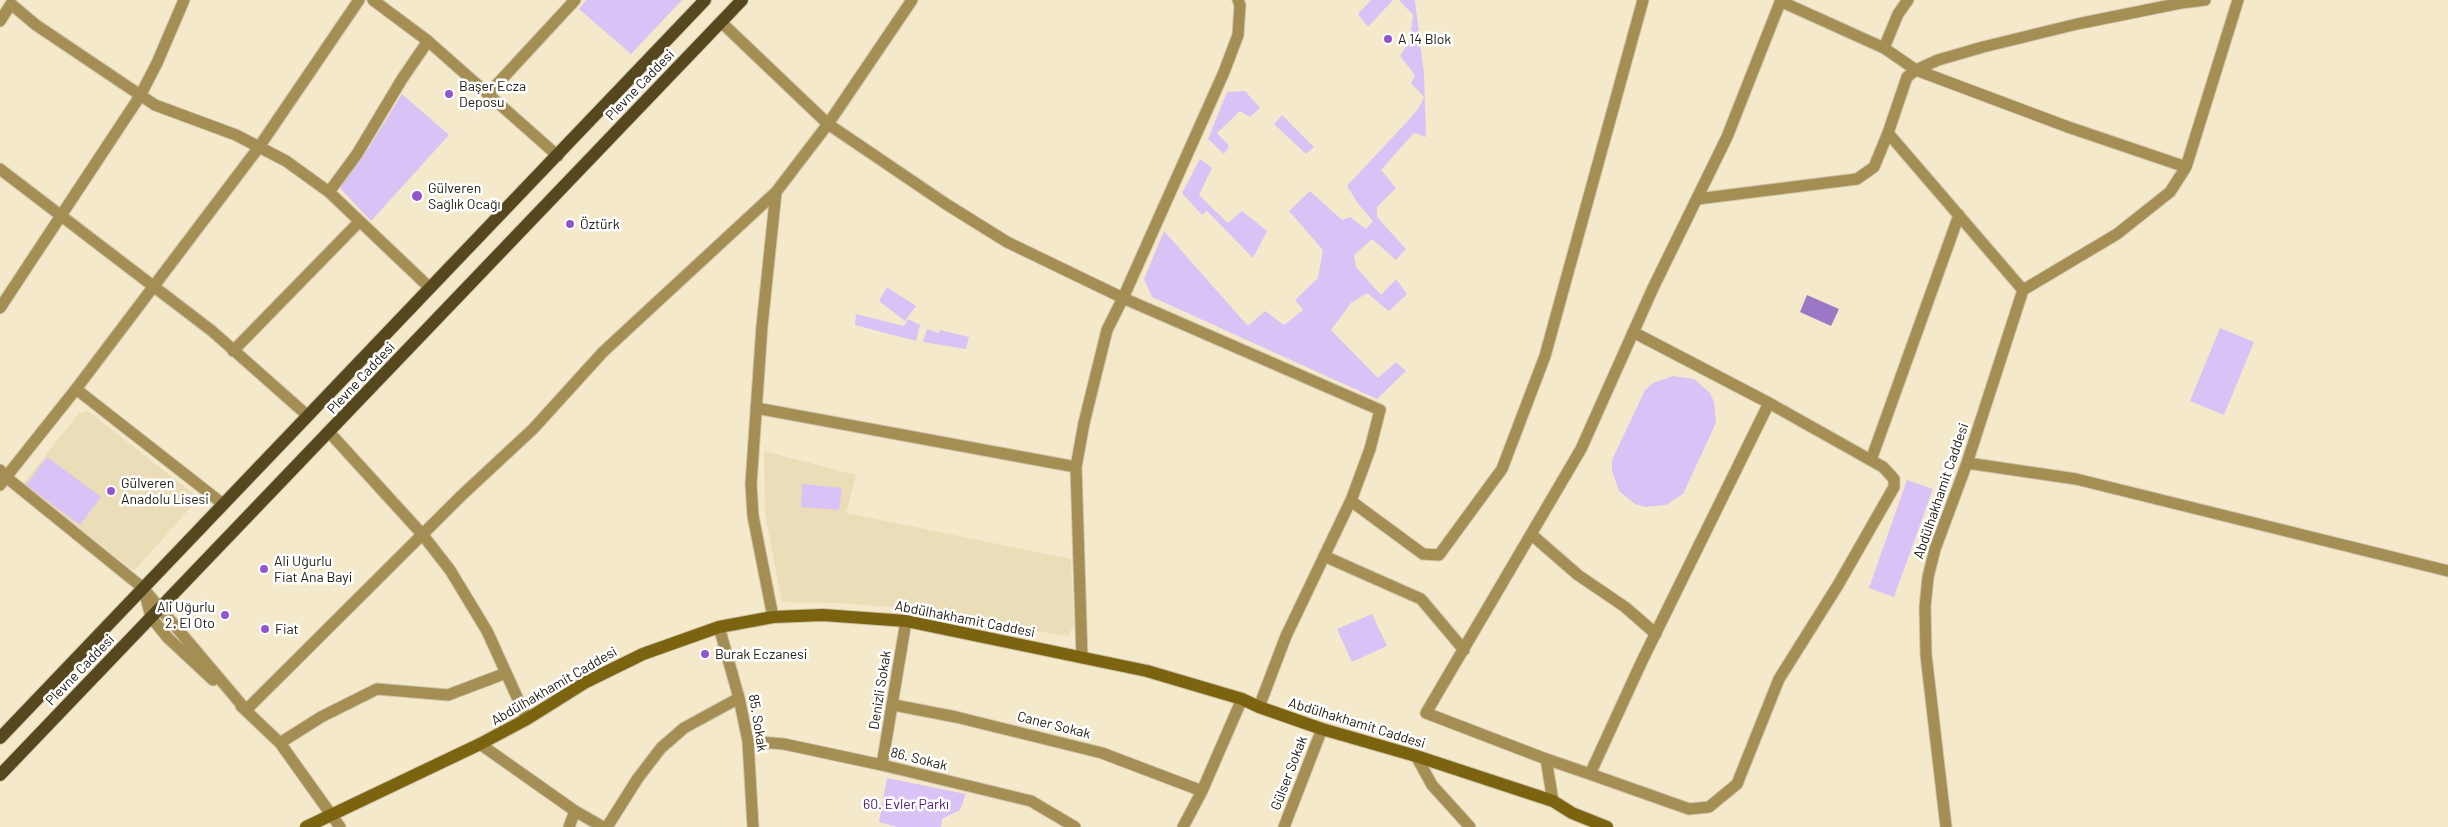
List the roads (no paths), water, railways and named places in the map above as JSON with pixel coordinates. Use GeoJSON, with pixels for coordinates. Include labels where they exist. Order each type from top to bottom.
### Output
{"type":"FeatureCollection","features":[{"type":"Feature","properties":{"kind":"main road","name":"Plevne Caddesi"},"geometry":{"type":"LineString","coordinates":[[0,738],[705,0]]}},
{"type":"Feature","properties":{"kind":"main road","name":"Plevne Caddesi"},"geometry":{"type":"LineString","coordinates":[[0,775],[742,0]]}},
{"type":"Feature","properties":{"kind":"main road","name":"Abdülhakhamit Caddesi"},"geometry":{"type":"LineString","coordinates":[[306,827],[480,744],[527,719],[586,682],[642,654],[719,627],[773,617],[823,615],[906,621],[1147,671],[1242,698],[1259,707],[1322,729],[1416,756],[1553,801],[1572,813],[1607,827]]}},
{"type":"Feature","properties":{"kind":"street"},"geometry":{"type":"LineString","coordinates":[[0,308],[140,96],[157,63],[184,0]]}},
{"type":"Feature","properties":{"kind":"street"},"geometry":{"type":"LineString","coordinates":[[246,710],[143,588],[2,477],[76,389],[259,147],[359,0]]}},
{"type":"Feature","properties":{"kind":"street"},"geometry":{"type":"LineString","coordinates":[[373,0],[428,41],[558,156]]}},
{"type":"Feature","properties":{"kind":"street"},"geometry":{"type":"LineString","coordinates":[[488,94],[575,0]]}},
{"type":"Feature","properties":{"kind":"street"},"geometry":{"type":"LineString","coordinates":[[246,710],[422,534],[533,429],[603,352],[776,192],[828,124],[912,0]]}},
{"type":"Feature","properties":{"kind":"street"},"geometry":{"type":"LineString","coordinates":[[1082,658],[1076,467],[1084,423],[1090,406],[1107,330],[1224,72],[1238,35],[1240,5],[1238,0]]}},
{"type":"Feature","properties":{"kind":"street"},"geometry":{"type":"LineString","coordinates":[[1351,501],[1423,554],[1439,555],[1502,469],[1545,356],[1643,0]]}},
{"type":"Feature","properties":{"kind":"street"},"geometry":{"type":"LineString","coordinates":[[1884,48],[1898,14],[1908,0]]}},
{"type":"Feature","properties":{"kind":"street"},"geometry":{"type":"LineString","coordinates":[[1697,199],[1857,179],[1874,167],[1907,77],[1916,70],[1938,60],[1983,47],[2177,1],[2206,0]]}},
{"type":"Feature","properties":{"kind":"street"},"geometry":{"type":"LineString","coordinates":[[1888,133],[2023,290],[2117,234],[2170,192],[2186,167],[2238,0]]}},
{"type":"Feature","properties":{"kind":"street"},"geometry":{"type":"LineString","coordinates":[[1633,332],[1769,402],[1883,467],[1894,478],[1894,487],[1838,585],[1780,679],[1737,784],[1709,806],[1689,809],[1546,759],[1426,713],[1581,449],[1633,332],[1728,137],[1781,1],[1884,48],[1916,70],[2068,127],[2186,167]]}},
{"type":"Feature","properties":{"kind":"street"},"geometry":{"type":"LineString","coordinates":[[0,21],[13,2],[36,25],[155,105],[236,135],[286,161],[328,192],[430,288]]}},
{"type":"Feature","properties":{"kind":"street"},"geometry":{"type":"LineString","coordinates":[[721,22],[828,124],[1007,242],[1123,298],[1380,410],[1370,449],[1351,501],[1286,636],[1259,707]]}},
{"type":"Feature","properties":{"kind":"street"},"geometry":{"type":"LineString","coordinates":[[328,192],[357,154],[402,79],[428,41]]}},
{"type":"Feature","properties":{"kind":"street"},"geometry":{"type":"LineString","coordinates":[[0,169],[212,330],[233,351],[308,416]]}},
{"type":"Feature","properties":{"kind":"street"},"geometry":{"type":"LineString","coordinates":[[773,617],[753,516],[751,484],[762,326],[776,192]]}},
{"type":"Feature","properties":{"kind":"street"},"geometry":{"type":"LineString","coordinates":[[1871,460],[1958,215]]}},
{"type":"Feature","properties":{"kind":"street"},"geometry":{"type":"LineString","coordinates":[[233,351],[359,222]]}},
{"type":"Feature","properties":{"kind":"street","name":"Abdülhakhamit Caddesi"},"geometry":{"type":"LineString","coordinates":[[1946,827],[1926,654],[1925,607],[1928,577],[1935,549],[1967,463],[2023,290]]}},
{"type":"Feature","properties":{"kind":"street"},"geometry":{"type":"LineString","coordinates":[[76,389],[223,504]]}},
{"type":"Feature","properties":{"kind":"street"},"geometry":{"type":"LineString","coordinates":[[1590,774],[1769,402]]}},
{"type":"Feature","properties":{"kind":"street"},"geometry":{"type":"LineString","coordinates":[[756,408],[1076,467]]}},
{"type":"Feature","properties":{"kind":"street"},"geometry":{"type":"LineString","coordinates":[[329,432],[422,534],[450,570],[487,632],[527,719]]}},
{"type":"Feature","properties":{"kind":"street"},"geometry":{"type":"LineString","coordinates":[[1967,463],[2076,479],[2448,571]]}},
{"type":"Feature","properties":{"kind":"street"},"geometry":{"type":"LineString","coordinates":[[1532,534],[1578,575],[1625,606],[1656,634]]}},
{"type":"Feature","properties":{"kind":"street"},"geometry":{"type":"LineString","coordinates":[[1324,556],[1421,599],[1464,650]]}},
{"type":"Feature","properties":{"kind":"street"},"geometry":{"type":"LineString","coordinates":[[143,588],[151,617],[167,637],[280,743],[340,827]]}},
{"type":"Feature","properties":{"kind":"street","name":"Denizli Sokak"},"geometry":{"type":"LineString","coordinates":[[882,765],[894,705],[906,621]]}},
{"type":"Feature","properties":{"kind":"street","name":"85. Sokak"},"geometry":{"type":"LineString","coordinates":[[719,627],[740,698],[748,741],[753,827]]}},
{"type":"Feature","properties":{"kind":"street"},"geometry":{"type":"LineString","coordinates":[[280,743],[321,717],[377,689],[448,695],[506,673]]}},
{"type":"Feature","properties":{"kind":"street"},"geometry":{"type":"LineString","coordinates":[[480,744],[575,811],[605,827],[661,748],[684,728],[740,698]]}},
{"type":"Feature","properties":{"kind":"street"},"geometry":{"type":"LineString","coordinates":[[1183,827],[1202,791],[1242,698]]}},
{"type":"Feature","properties":{"kind":"street","name":"Caner Sokak"},"geometry":{"type":"LineString","coordinates":[[894,705],[956,717],[1102,753],[1202,791]]}},
{"type":"Feature","properties":{"kind":"street","name":"Gülser Sokak"},"geometry":{"type":"LineString","coordinates":[[1284,827],[1322,729]]}},
{"type":"Feature","properties":{"kind":"street","name":"86. Sokak"},"geometry":{"type":"LineString","coordinates":[[748,741],[784,744],[882,765],[1031,801],[1076,827]]}},
{"type":"Feature","properties":{"kind":"street"},"geometry":{"type":"LineString","coordinates":[[1416,756],[1432,785],[1470,827]]}},
{"type":"Feature","properties":{"kind":"street"},"geometry":{"type":"LineString","coordinates":[[1546,759],[1553,801]]}},
{"type":"Feature","properties":{"kind":"street"},"geometry":{"type":"LineString","coordinates":[[570,827],[575,811]]}},
{"type":"Feature","properties":{"kind":"place","name":"A 14 Blok"},"geometry":{"type":"Point","coordinates":[1388,39]}},
{"type":"Feature","properties":{"kind":"place","name":"Başer Ecza Deposu"},"geometry":{"type":"Point","coordinates":[449,94]}},
{"type":"Feature","properties":{"kind":"place","name":"Gülveren Sağlık Ocağı"},"geometry":{"type":"Point","coordinates":[417,196]}},
{"type":"Feature","properties":{"kind":"place","name":"Öztürk"},"geometry":{"type":"Point","coordinates":[570,224]}},
{"type":"Feature","properties":{"kind":"place","name":"Gülveren Anadolu Lisesi"},"geometry":{"type":"Point","coordinates":[111,491]}},
{"type":"Feature","properties":{"kind":"place","name":"Ali Uğurlu Fiat Ana Bayi"},"geometry":{"type":"Point","coordinates":[264,569]}},
{"type":"Feature","properties":{"kind":"place","name":"Ali Uğurlu 2. El Oto"},"geometry":{"type":"Point","coordinates":[225,615]}},
{"type":"Feature","properties":{"kind":"place","name":"Fiat"},"geometry":{"type":"Point","coordinates":[265,629]}},
{"type":"Feature","properties":{"kind":"place","name":"Burak Eczanesi"},"geometry":{"type":"Point","coordinates":[705,654]}},
{"type":"Feature","properties":{"kind":"park label","name":"60. Evler Parkı"},"geometry":{"type":"Point","coordinates":[906,804]}}]}
